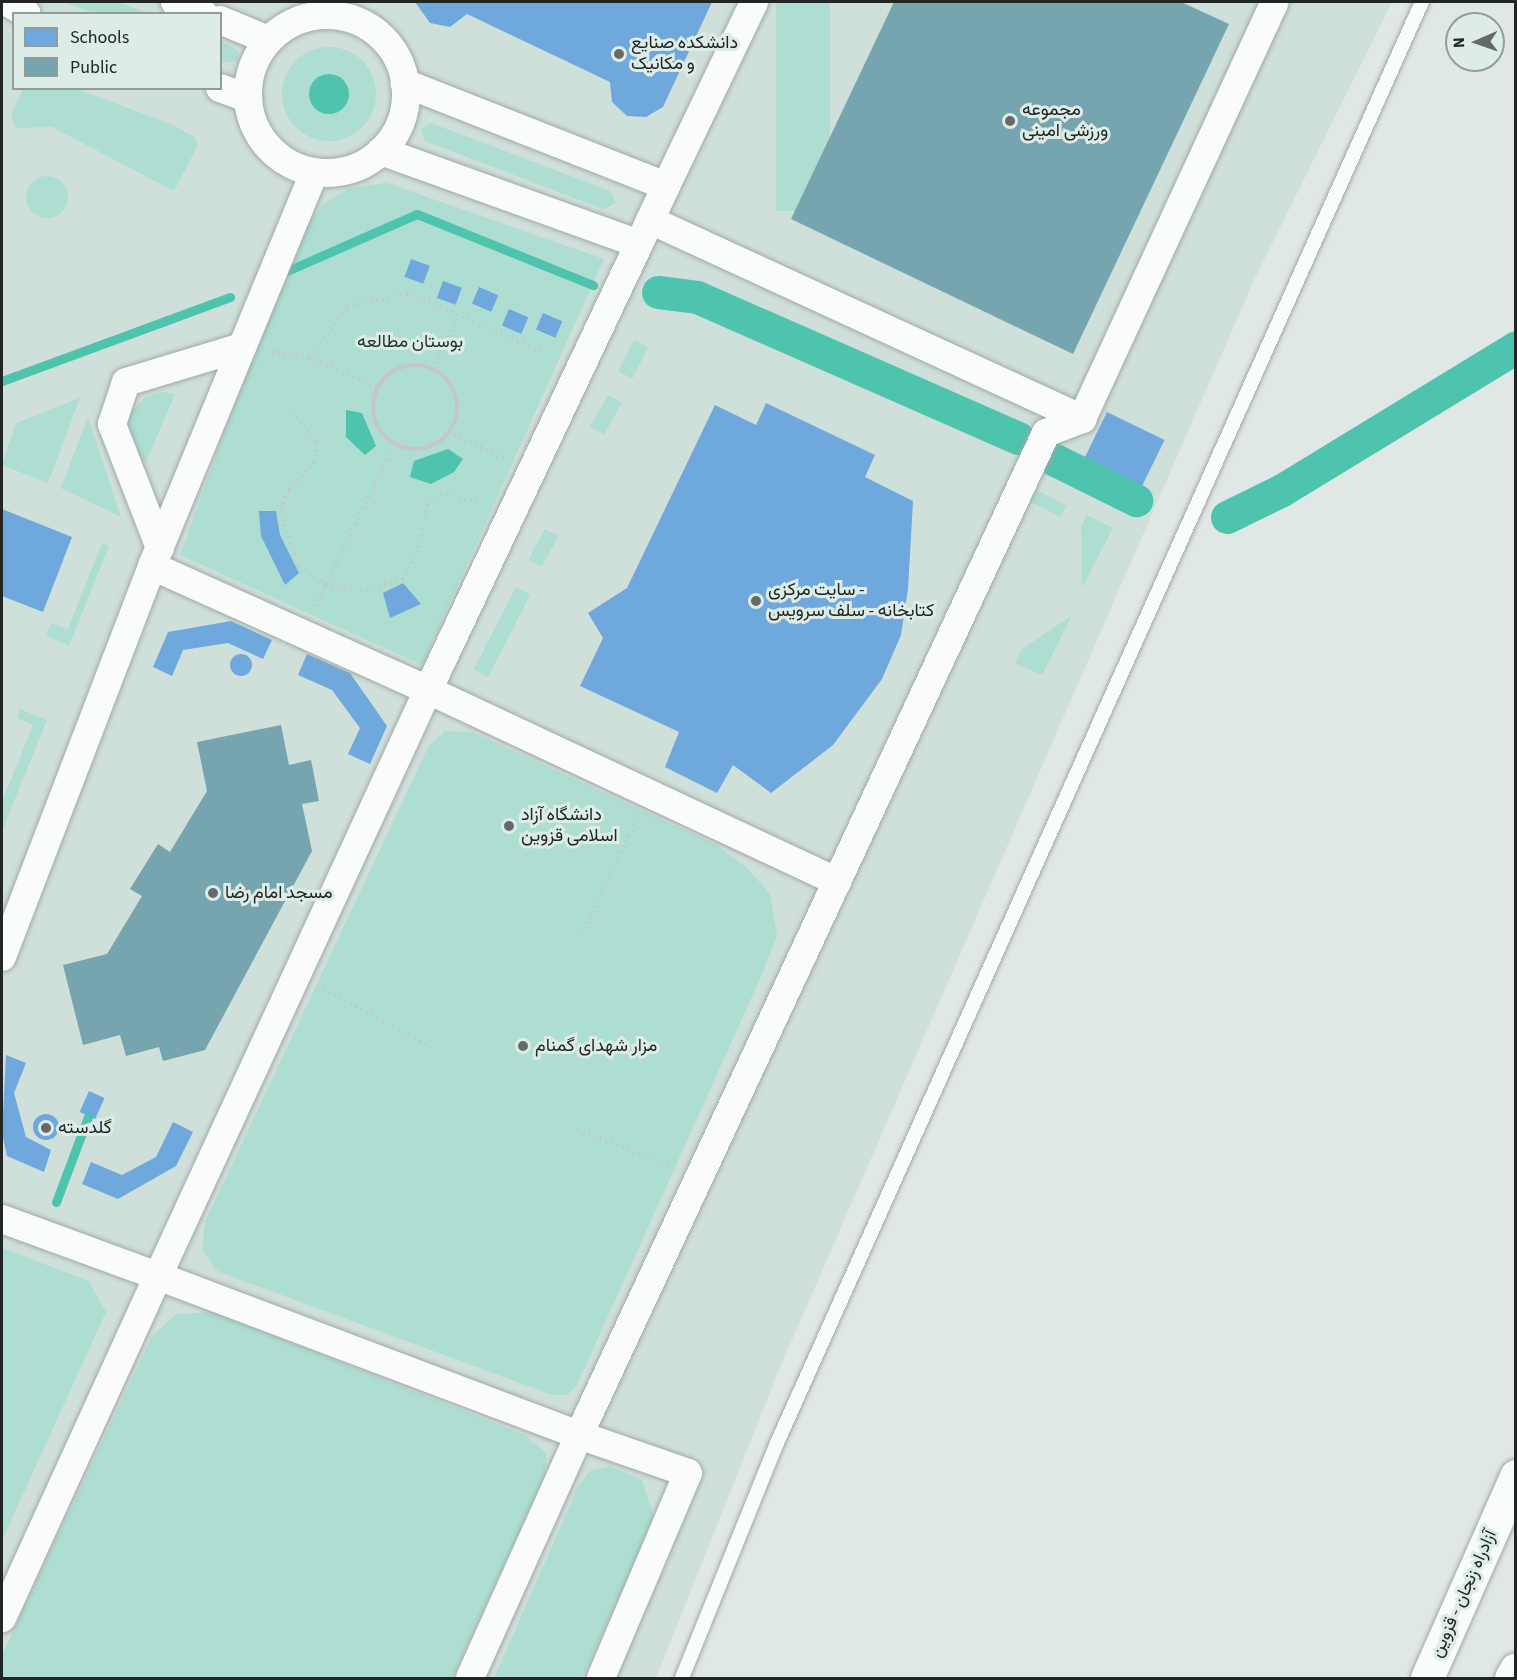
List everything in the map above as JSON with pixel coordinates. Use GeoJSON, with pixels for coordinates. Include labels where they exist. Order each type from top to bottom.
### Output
{"type":"FeatureCollection","features":[{"type":"Feature","properties":{"kind":"highway","name":"آزادراه زنجان - قزوین"},"geometry":{"type":"LineString","coordinates":[[1427,1678],[1515,1476]]}},
{"type":"Feature","properties":{"kind":"highway"},"geometry":{"type":"LineString","coordinates":[[1511,1678],[1515,1669]]}},
{"type":"Feature","properties":{"kind":"street"},"geometry":{"type":"LineString","coordinates":[[175,2],[199,12]]}},
{"type":"Feature","properties":{"kind":"street"},"geometry":{"type":"LineString","coordinates":[[2,1618],[428,690],[754,2]]}},
{"type":"Feature","properties":{"kind":"street"},"geometry":{"type":"LineString","coordinates":[[470,1678],[579,1435],[1046,433],[1082,419],[1275,2]]}},
{"type":"Feature","properties":{"kind":"street"},"geometry":{"type":"LineString","coordinates":[[362,11],[389,46],[405,83],[399,123],[381,151],[350,170],[314,172],[288,164],[267,147],[253,124],[248,98],[249,77],[268,40],[311,16],[362,11]]}},
{"type":"Feature","properties":{"kind":"street"},"geometry":{"type":"LineString","coordinates":[[222,21],[268,40]]}},
{"type":"Feature","properties":{"kind":"street"},"geometry":{"type":"LineString","coordinates":[[405,83],[666,186]]}},
{"type":"Feature","properties":{"kind":"street"},"geometry":{"type":"LineString","coordinates":[[222,89],[248,98]]}},
{"type":"Feature","properties":{"kind":"street"},"geometry":{"type":"LineString","coordinates":[[381,151],[645,232],[1082,419]]}},
{"type":"Feature","properties":{"kind":"street"},"geometry":{"type":"LineString","coordinates":[[2,957],[156,557],[314,172]]}},
{"type":"Feature","properties":{"kind":"street"},"geometry":{"type":"LineString","coordinates":[[242,347],[126,382],[112,424],[156,557],[303,634],[428,690],[837,882]]}},
{"type":"Feature","properties":{"kind":"street"},"geometry":{"type":"LineString","coordinates":[[2,1219],[579,1435],[688,1473],[600,1678]]}},
{"type":"Feature","properties":{"kind":"lane"},"geometry":{"type":"LineString","coordinates":[[682,1678],[777,1443],[1422,2]]}},
{"type":"Feature","properties":{"kind":"path"},"geometry":{"type":"LineString","coordinates":[[309,358],[347,307],[406,293],[541,351]]}},
{"type":"Feature","properties":{"kind":"path"},"geometry":{"type":"LineString","coordinates":[[433,369],[459,316]]}},
{"type":"Feature","properties":{"kind":"path"},"geometry":{"type":"LineString","coordinates":[[242,347],[309,358],[377,387]]}},
{"type":"Feature","properties":{"kind":"path"},"geometry":{"type":"LineString","coordinates":[[402,366],[433,369],[456,397],[448,432],[421,449],[394,444],[375,423],[377,387],[402,366]]}},
{"type":"Feature","properties":{"kind":"path"},"geometry":{"type":"LineString","coordinates":[[293,412],[316,443],[314,462],[288,491],[280,514],[299,567],[326,586],[361,591],[403,579],[419,548],[427,505],[441,493],[482,502]]}},
{"type":"Feature","properties":{"kind":"path"},"geometry":{"type":"LineString","coordinates":[[448,432],[532,471]]}},
{"type":"Feature","properties":{"kind":"path"},"geometry":{"type":"LineString","coordinates":[[303,634],[394,444]]}},
{"type":"Feature","properties":{"kind":"path"},"geometry":{"type":"LineString","coordinates":[[582,934],[649,794]]}},
{"type":"Feature","properties":{"kind":"path"},"geometry":{"type":"LineString","coordinates":[[297,975],[430,1047]]}},
{"type":"Feature","properties":{"kind":"path"},"geometry":{"type":"LineString","coordinates":[[572,1127],[698,1178]]}},
{"type":"Feature","properties":{"kind":"shaded area","name":"دانشگاه آزاد اسلامی قزوین"},"geometry":{"type":"Polygon","coordinates":[[[2,2],[1392,2],[1254,280],[778,1372],[656,1678],[2,1678],[2,2]]]}},
{"type":"Feature","properties":{"kind":"shaded area"},"geometry":{"type":"Polygon","coordinates":[[[329,74],[343,80],[349,94],[343,108],[329,114],[315,108],[309,94],[315,80],[329,74]]]}},
{"type":"Feature","properties":{"kind":"shaded area"},"geometry":{"type":"Polygon","coordinates":[[[346,410],[362,413],[376,446],[365,455],[346,437],[346,410]]]}},
{"type":"Feature","properties":{"kind":"shaded area"},"geometry":{"type":"Polygon","coordinates":[[[448,449],[463,459],[454,472],[431,484],[410,477],[414,461],[448,449]]]}},
{"type":"Feature","properties":{"kind":"green space"},"geometry":{"type":"Polygon","coordinates":[[[64,2],[117,2],[145,12],[91,12],[64,2]]]}},
{"type":"Feature","properties":{"kind":"green space"},"geometry":{"type":"Polygon","coordinates":[[[776,2],[830,2],[830,211],[776,211],[776,2]]]}},
{"type":"Feature","properties":{"kind":"green space"},"geometry":{"type":"Polygon","coordinates":[[[222,42],[238,51],[238,61],[222,63],[222,42]]]}},
{"type":"Feature","properties":{"kind":"green space"},"geometry":{"type":"Polygon","coordinates":[[[329,47],[347,51],[362,61],[372,76],[376,94],[372,112],[362,127],[347,137],[329,141],[311,137],[296,127],[286,112],[282,94],[286,76],[296,61],[311,51],[329,47]]]}},
{"type":"Feature","properties":{"kind":"green space"},"geometry":{"type":"Polygon","coordinates":[[[23,90],[80,90],[173,125],[196,138],[197,147],[174,191],[52,127],[16,128],[11,115],[23,90]]]}},
{"type":"Feature","properties":{"kind":"green space"},"geometry":{"type":"Polygon","coordinates":[[[431,123],[610,191],[616,203],[603,209],[425,141],[421,129],[431,123]]]}},
{"type":"Feature","properties":{"kind":"green space"},"geometry":{"type":"Polygon","coordinates":[[[47,176],[55,177],[62,182],[67,189],[67,205],[62,212],[55,217],[47,218],[39,217],[32,212],[27,205],[26,197],[27,189],[32,182],[39,177],[47,176]]]}},
{"type":"Feature","properties":{"kind":"green space","name":"بوستان مطالعه"},"geometry":{"type":"Polygon","coordinates":[[[387,183],[604,259],[422,665],[180,555],[294,241],[322,205],[350,188],[387,183]]]}},
{"type":"Feature","properties":{"kind":"green space"},"geometry":{"type":"Polygon","coordinates":[[[634,340],[648,347],[632,378],[618,371],[634,340]]]}},
{"type":"Feature","properties":{"kind":"green space"},"geometry":{"type":"Polygon","coordinates":[[[162,392],[175,394],[146,462],[134,451],[127,432],[131,412],[145,397],[162,392]]]}},
{"type":"Feature","properties":{"kind":"green space"},"geometry":{"type":"Polygon","coordinates":[[[608,395],[622,403],[604,434],[590,426],[608,395]]]}},
{"type":"Feature","properties":{"kind":"green space"},"geometry":{"type":"Polygon","coordinates":[[[80,398],[48,483],[2,465],[16,423],[80,398]]]}},
{"type":"Feature","properties":{"kind":"green space"},"geometry":{"type":"Polygon","coordinates":[[[88,417],[121,517],[61,488],[88,417]]]}},
{"type":"Feature","properties":{"kind":"green space"},"geometry":{"type":"Polygon","coordinates":[[[1033,488],[1067,506],[1060,517],[1027,499],[1033,488]]]}},
{"type":"Feature","properties":{"kind":"green space"},"geometry":{"type":"Polygon","coordinates":[[[1087,515],[1113,528],[1082,588],[1081,527],[1087,515]]]}},
{"type":"Feature","properties":{"kind":"green space"},"geometry":{"type":"Polygon","coordinates":[[[545,529],[558,536],[542,567],[529,560],[545,529]]]}},
{"type":"Feature","properties":{"kind":"green space"},"geometry":{"type":"Polygon","coordinates":[[[102,543],[109,546],[69,646],[46,636],[51,623],[68,629],[102,543]]]}},
{"type":"Feature","properties":{"kind":"green space"},"geometry":{"type":"Polygon","coordinates":[[[516,587],[530,594],[488,677],[474,670],[516,587]]]}},
{"type":"Feature","properties":{"kind":"green space"},"geometry":{"type":"Polygon","coordinates":[[[1072,615],[1042,675],[1015,663],[1021,650],[1072,615]]]}},
{"type":"Feature","properties":{"kind":"green space"},"geometry":{"type":"Polygon","coordinates":[[[20,709],[47,720],[2,831],[2,802],[33,725],[17,718],[20,709]]]}},
{"type":"Feature","properties":{"kind":"green space"},"geometry":{"type":"Polygon","coordinates":[[[445,731],[472,732],[715,844],[747,868],[770,894],[777,935],[763,972],[577,1385],[567,1395],[553,1395],[217,1271],[202,1250],[205,1222],[428,747],[445,731]]]}},
{"type":"Feature","properties":{"kind":"green space"},"geometry":{"type":"Polygon","coordinates":[[[2,1248],[89,1281],[106,1312],[2,1540],[2,1248]]]}},
{"type":"Feature","properties":{"kind":"green space"},"geometry":{"type":"Polygon","coordinates":[[[213,1312],[525,1435],[547,1454],[544,1478],[452,1678],[2,1678],[2,1655],[152,1336],[177,1314],[213,1312]]]}},
{"type":"Feature","properties":{"kind":"green space"},"geometry":{"type":"Polygon","coordinates":[[[609,1466],[642,1480],[655,1520],[582,1678],[494,1678],[578,1487],[590,1471],[609,1466]]]}},
{"type":"Feature","properties":{"kind":"building: Schools","name":"دانشکده صنایع و مکانیک"},"geometry":{"type":"Polygon","coordinates":[[[415,2],[712,2],[663,107],[646,117],[627,116],[612,102],[610,82],[467,14],[450,27],[430,23],[415,2]]]}},
{"type":"Feature","properties":{"kind":"building: Schools"},"geometry":{"type":"Polygon","coordinates":[[[411,259],[430,266],[423,284],[405,277],[411,259]]]}},
{"type":"Feature","properties":{"kind":"building: Schools"},"geometry":{"type":"Polygon","coordinates":[[[443,281],[462,288],[456,305],[437,298],[443,281]]]}},
{"type":"Feature","properties":{"kind":"building: Schools"},"geometry":{"type":"Polygon","coordinates":[[[479,287],[498,295],[491,312],[472,304],[479,287]]]}},
{"type":"Feature","properties":{"kind":"building: Schools"},"geometry":{"type":"Polygon","coordinates":[[[509,309],[528,317],[521,334],[502,326],[509,309]]]}},
{"type":"Feature","properties":{"kind":"building: Schools"},"geometry":{"type":"Polygon","coordinates":[[[543,313],[562,321],[555,338],[536,330],[543,313]]]}},
{"type":"Feature","properties":{"kind":"building: Schools","name":"سایت مرکزی - کتابخانه - سلف سرویس"},"geometry":{"type":"Polygon","coordinates":[[[766,403],[875,455],[865,477],[913,501],[908,589],[901,635],[882,679],[833,745],[771,793],[733,765],[717,793],[665,767],[679,732],[580,686],[603,638],[588,613],[627,588],[715,405],[756,425],[766,403]]]}},
{"type":"Feature","properties":{"kind":"building: Schools"},"geometry":{"type":"Polygon","coordinates":[[[1107,412],[1165,440],[1139,493],[1081,465],[1107,412]]]}},
{"type":"Feature","properties":{"kind":"building: Schools"},"geometry":{"type":"Polygon","coordinates":[[[2,509],[72,537],[43,612],[2,596],[2,509]]]}},
{"type":"Feature","properties":{"kind":"building: Schools"},"geometry":{"type":"Polygon","coordinates":[[[259,511],[276,511],[280,535],[299,573],[285,585],[261,536],[259,511]]]}},
{"type":"Feature","properties":{"kind":"building: Schools"},"geometry":{"type":"Polygon","coordinates":[[[403,583],[421,604],[390,618],[383,593],[403,583]]]}},
{"type":"Feature","properties":{"kind":"building: Schools"},"geometry":{"type":"Polygon","coordinates":[[[231,621],[272,640],[263,659],[228,643],[183,650],[172,676],[153,667],[168,632],[231,621]]]}},
{"type":"Feature","properties":{"kind":"building: Schools"},"geometry":{"type":"Polygon","coordinates":[[[241,654],[249,657],[252,665],[249,673],[241,676],[233,673],[230,665],[233,657],[241,654]]]}},
{"type":"Feature","properties":{"kind":"building: Schools"},"geometry":{"type":"Polygon","coordinates":[[[307,654],[350,673],[387,726],[370,764],[348,754],[360,728],[332,690],[298,675],[307,654]]]}},
{"type":"Feature","properties":{"kind":"building: Schools"},"geometry":{"type":"Polygon","coordinates":[[[6,1055],[26,1063],[14,1093],[26,1137],[51,1150],[44,1172],[7,1156],[2,1133],[6,1055]]]}},
{"type":"Feature","properties":{"kind":"building: Schools"},"geometry":{"type":"Polygon","coordinates":[[[89,1091],[105,1098],[95,1119],[80,1112],[89,1091]]]}},
{"type":"Feature","properties":{"kind":"building: Schools","name":"گلدسته"},"geometry":{"type":"Polygon","coordinates":[[[46,1114],[55,1118],[59,1127],[55,1136],[46,1140],[37,1136],[33,1127],[37,1118],[46,1114]]]}},
{"type":"Feature","properties":{"kind":"building: Schools"},"geometry":{"type":"Polygon","coordinates":[[[173,1122],[193,1132],[176,1166],[118,1199],[82,1184],[91,1162],[122,1175],[156,1157],[173,1122]]]}},
{"type":"Feature","properties":{"kind":"building: Public","name":"مجموعه ورزشی امینی"},"geometry":{"type":"Polygon","coordinates":[[[894,2],[1181,2],[1229,24],[1073,354],[791,219],[894,2]]]}},
{"type":"Feature","properties":{"kind":"building: Public","name":"مسجد امام رضا"},"geometry":{"type":"Polygon","coordinates":[[[281,725],[289,765],[311,760],[319,801],[302,804],[312,851],[205,1050],[163,1061],[159,1047],[126,1056],[120,1035],[83,1045],[63,965],[107,954],[142,896],[130,889],[158,844],[170,852],[207,791],[197,742],[281,725]]]}},
{"type":"Feature","properties":{"kind":"waterway"},"geometry":{"type":"LineString","coordinates":[[287,271],[417,214],[593,285]]}},
{"type":"Feature","properties":{"kind":"waterway"},"geometry":{"type":"LineString","coordinates":[[658,292],[697,297],[1018,438]]}},
{"type":"Feature","properties":{"kind":"waterway"},"geometry":{"type":"LineString","coordinates":[[2,381],[230,297]]}},
{"type":"Feature","properties":{"kind":"waterway"},"geometry":{"type":"LineString","coordinates":[[1227,517],[1282,490],[1516,347]]}},
{"type":"Feature","properties":{"kind":"waterway"},"geometry":{"type":"LineString","coordinates":[[1053,459],[1136,500]]}},
{"type":"Feature","properties":{"kind":"waterway"},"geometry":{"type":"LineString","coordinates":[[56,1202],[88,1117]]}},
{"type":"Feature","properties":{"kind":"place","name":"دانشکده صنایع و مکانیک"},"geometry":{"type":"Point","coordinates":[619,54]}},
{"type":"Feature","properties":{"kind":"place","name":"مجموعه ورزشی امینی"},"geometry":{"type":"Point","coordinates":[1010,121]}},
{"type":"Feature","properties":{"kind":"place","name":"سایت مرکزی - کتابخانه - سلف سرویس"},"geometry":{"type":"Point","coordinates":[756,601]}},
{"type":"Feature","properties":{"kind":"place","name":"دانشگاه آزاد اسلامی قزوین"},"geometry":{"type":"Point","coordinates":[509,826]}},
{"type":"Feature","properties":{"kind":"place","name":"مسجد امام رضا"},"geometry":{"type":"Point","coordinates":[213,893]}},
{"type":"Feature","properties":{"kind":"place","name":"مزار شهدای گمنام"},"geometry":{"type":"Point","coordinates":[523,1046]}},
{"type":"Feature","properties":{"kind":"place","name":"گلدسته"},"geometry":{"type":"Point","coordinates":[46,1128]}}]}
